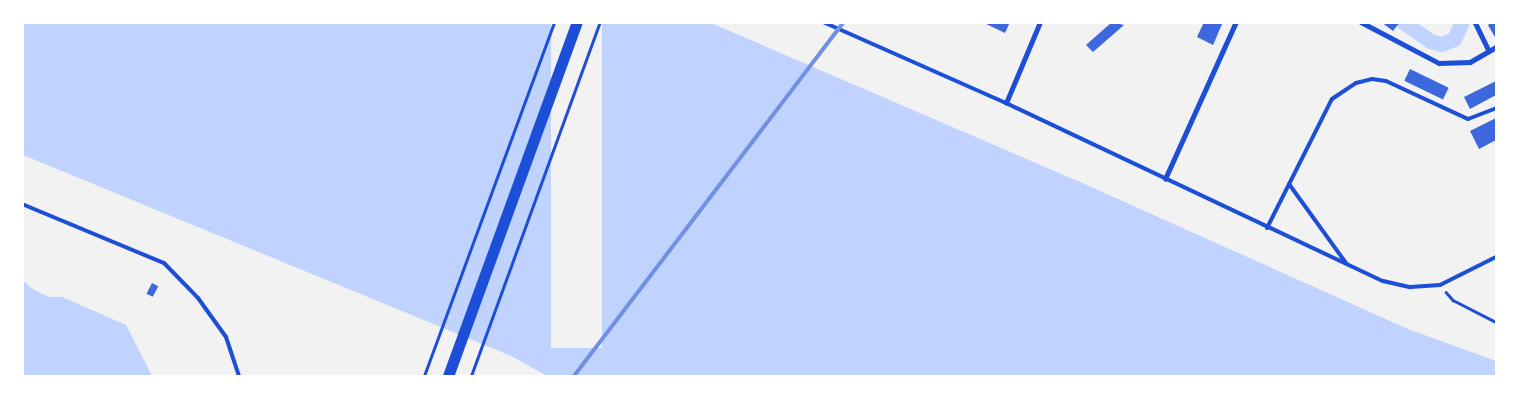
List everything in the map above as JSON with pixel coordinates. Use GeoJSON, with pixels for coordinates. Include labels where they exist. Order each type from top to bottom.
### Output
{"type":"FeatureCollection","features":[{"type":"Feature","properties":{"kind":"main road"},"geometry":{"type":"LineString","coordinates":[[448,376],[577,22]]}},
{"type":"Feature","properties":{"kind":"street"},"geometry":{"type":"LineString","coordinates":[[1006,103],[1040,22]]}},
{"type":"Feature","properties":{"kind":"street"},"geometry":{"type":"LineString","coordinates":[[1165,179],[1236,22]]}},
{"type":"Feature","properties":{"kind":"street"},"geometry":{"type":"LineString","coordinates":[[1360,22],[1440,62],[1470,62],[1496,47]]}},
{"type":"Feature","properties":{"kind":"street"},"geometry":{"type":"LineString","coordinates":[[1475,22],[1489,51]]}},
{"type":"Feature","properties":{"kind":"lane"},"geometry":{"type":"LineString","coordinates":[[823,22],[1006,103],[1267,228],[1383,281],[1410,287],[1440,285],[1496,257]]}},
{"type":"Feature","properties":{"kind":"lane"},"geometry":{"type":"LineString","coordinates":[[1267,228],[1332,99],[1356,83],[1372,79],[1386,81],[1468,120],[1496,108]]}},
{"type":"Feature","properties":{"kind":"lane"},"geometry":{"type":"LineString","coordinates":[[1289,184],[1348,265]]}},
{"type":"Feature","properties":{"kind":"lane"},"geometry":{"type":"LineString","coordinates":[[22,204],[164,263],[198,298],[226,337],[239,376]]}},
{"type":"Feature","properties":{"kind":"path"},"geometry":{"type":"LineString","coordinates":[[424,376],[554,22]]}},
{"type":"Feature","properties":{"kind":"path"},"geometry":{"type":"LineString","coordinates":[[471,376],[600,22]]}},
{"type":"Feature","properties":{"kind":"path"},"geometry":{"type":"LineString","coordinates":[[1440,285],[1453,300],[1496,322]]}},
{"type":"Feature","properties":{"kind":"water"},"geometry":{"type":"Polygon","coordinates":[[[22,23],[711,23],[1080,182],[1408,329],[1496,361],[1496,376],[547,376],[511,356],[23,155],[22,23]]]}},
{"type":"Feature","properties":{"kind":"water"},"geometry":{"type":"Polygon","coordinates":[[[22,280],[34,290],[50,297],[62,297],[126,325],[152,376],[23,376],[22,280]]]}},
{"type":"Feature","properties":{"kind":"pier"},"geometry":{"type":"Polygon","coordinates":[[[551,23],[602,23],[602,348],[551,348],[551,23]]]}},
{"type":"Feature","properties":{"kind":"building"},"geometry":{"type":"Polygon","coordinates":[[[982,22],[1010,22],[1005,33],[982,22]]]}},
{"type":"Feature","properties":{"kind":"building"},"geometry":{"type":"Polygon","coordinates":[[[1112,22],[1124,25],[1093,52],[1086,45],[1112,22]]]}},
{"type":"Feature","properties":{"kind":"building"},"geometry":{"type":"Polygon","coordinates":[[[1204,22],[1223,22],[1213,45],[1197,37],[1204,22]]]}},
{"type":"Feature","properties":{"kind":"building"},"geometry":{"type":"Polygon","coordinates":[[[1381,22],[1400,22],[1393,31],[1381,22]]]}},
{"type":"Feature","properties":{"kind":"building"},"geometry":{"type":"Polygon","coordinates":[[[1496,22],[1496,39],[1488,25],[1496,22]]]}},
{"type":"Feature","properties":{"kind":"building"},"geometry":{"type":"Polygon","coordinates":[[[1410,69],[1449,88],[1443,100],[1404,81],[1410,69]]]}},
{"type":"Feature","properties":{"kind":"building"},"geometry":{"type":"Polygon","coordinates":[[[1496,81],[1496,95],[1470,109],[1464,97],[1496,81]]]}},
{"type":"Feature","properties":{"kind":"building"},"geometry":{"type":"Polygon","coordinates":[[[1496,118],[1496,140],[1479,149],[1470,131],[1496,118]]]}},
{"type":"Feature","properties":{"kind":"building"},"geometry":{"type":"Polygon","coordinates":[[[152,283],[158,286],[153,297],[147,294],[152,283]]]}},
{"type":"Feature","properties":{"kind":"waterway"},"geometry":{"type":"LineString","coordinates":[[1403,22],[1430,41],[1441,44],[1454,39],[1462,22]]}},
{"type":"Feature","properties":{"kind":"railway"},"geometry":{"type":"LineString","coordinates":[[574,376],[844,22]]}}]}
